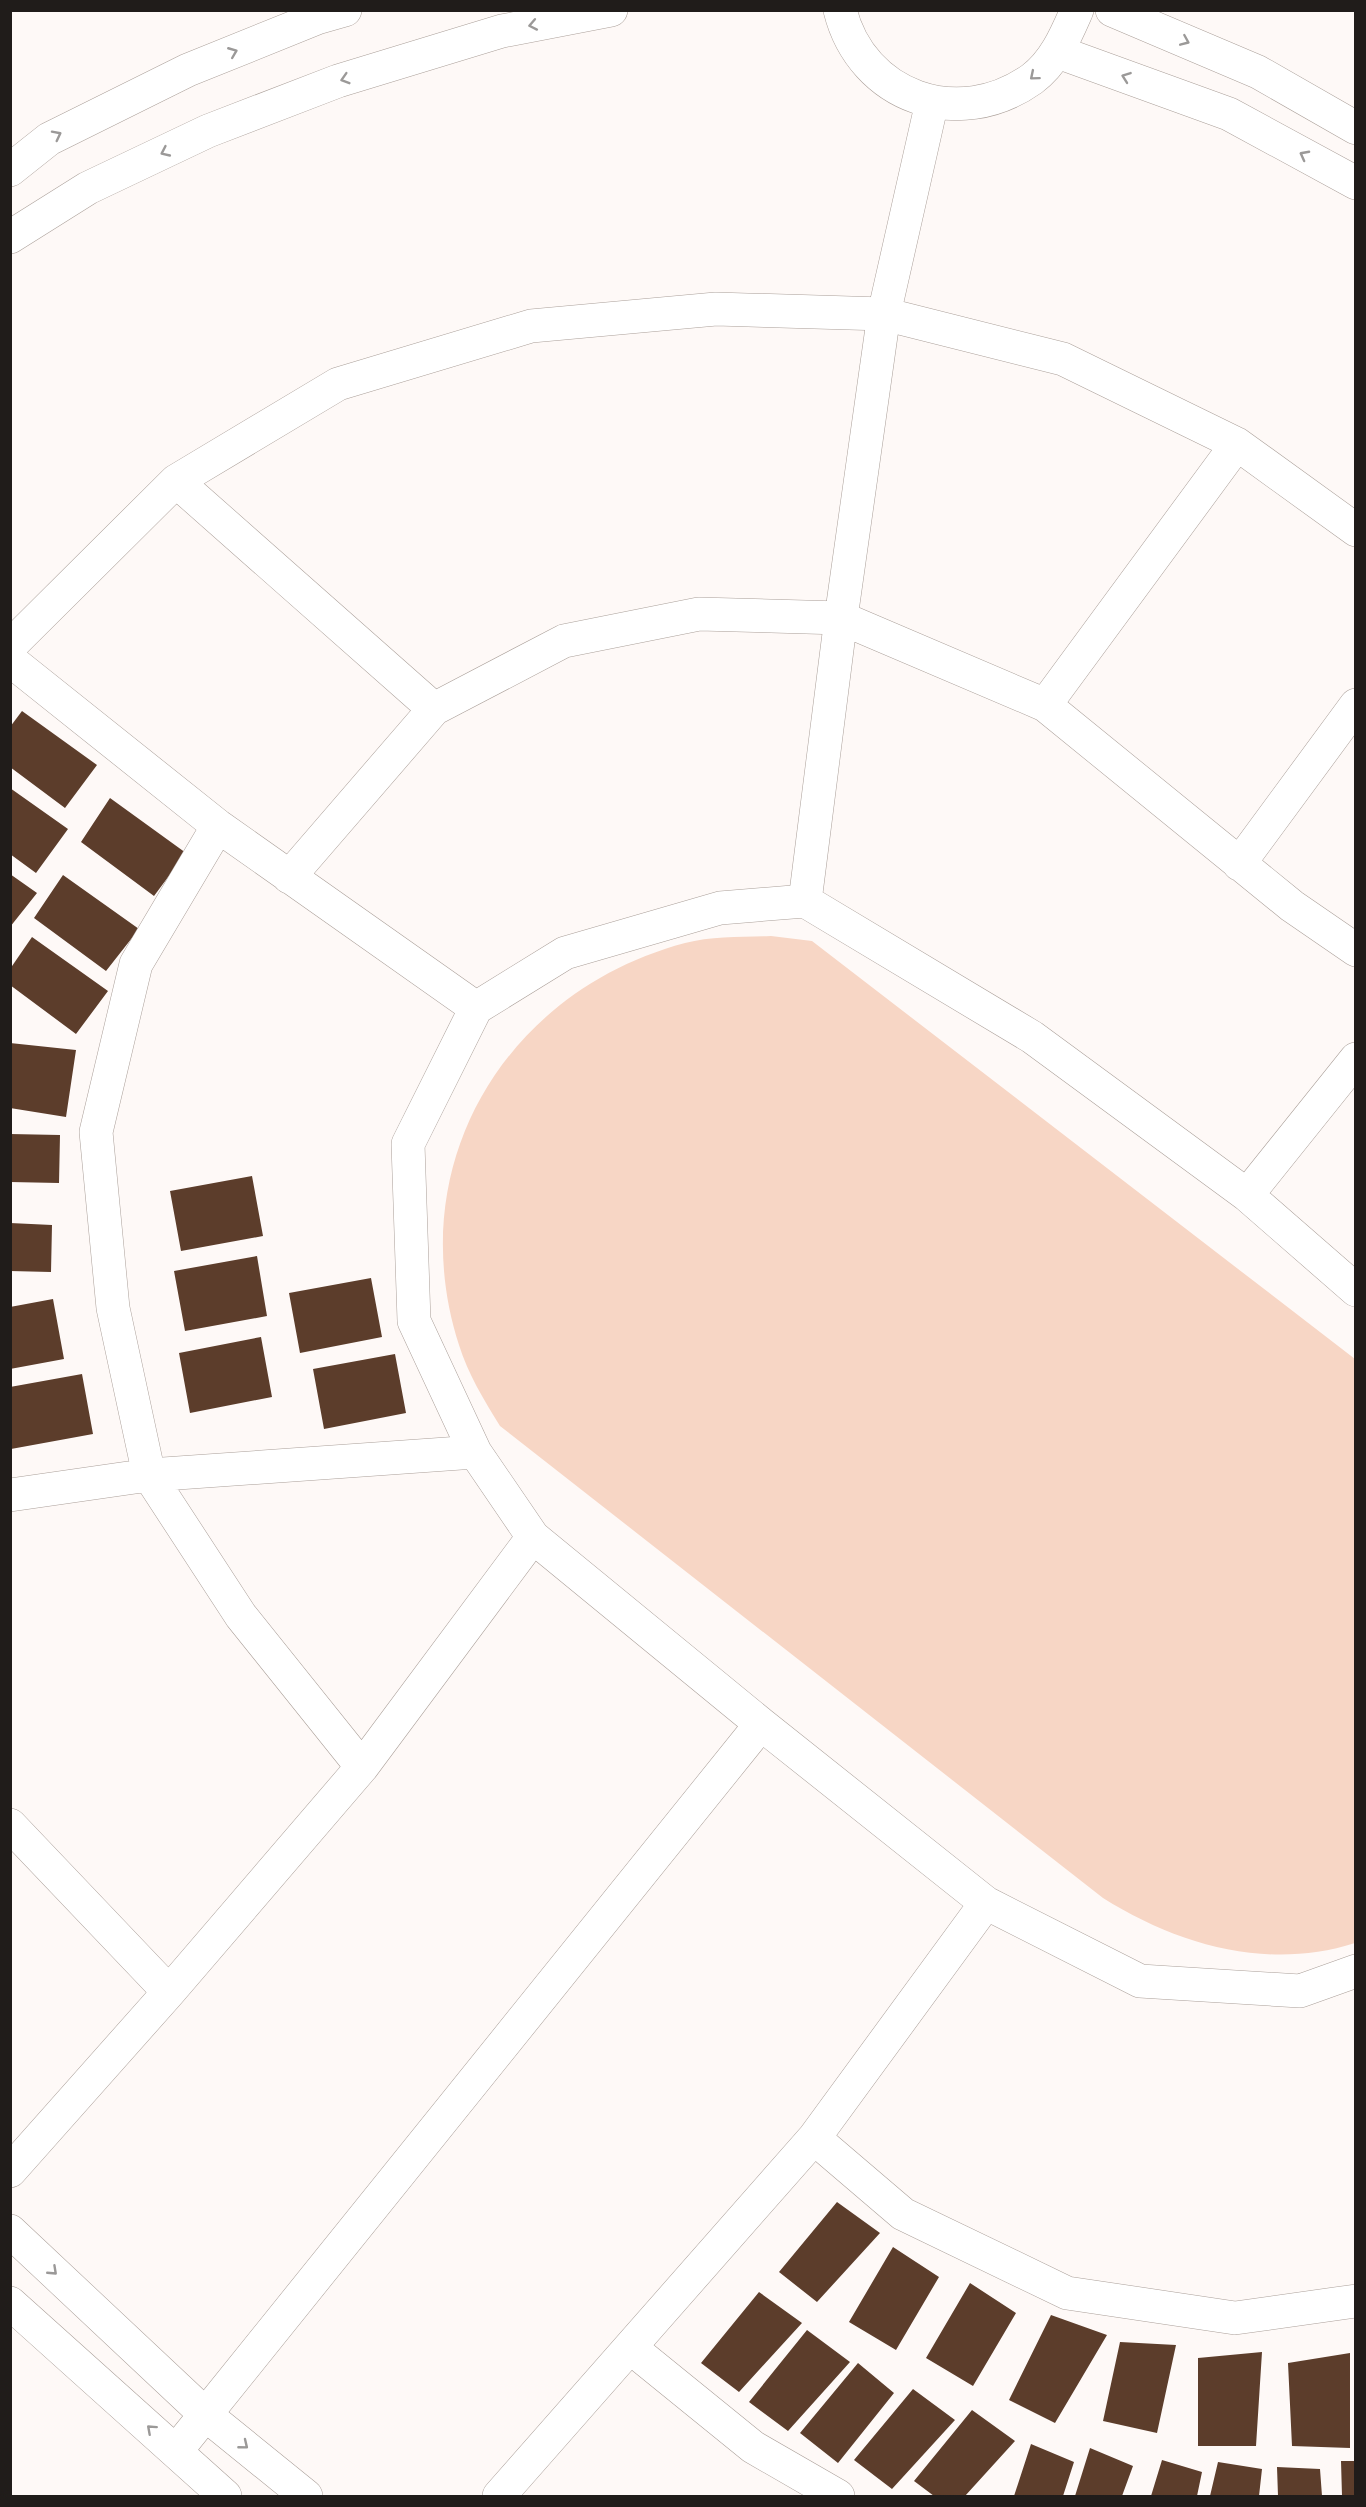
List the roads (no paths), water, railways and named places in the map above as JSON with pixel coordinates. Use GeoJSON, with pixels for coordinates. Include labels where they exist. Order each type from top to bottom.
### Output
{"type":"FeatureCollection","features":[{"type":"Feature","properties":{"kind":"street"},"geometry":{"type":"LineString","coordinates":[[10,170],[49,139],[188,70],[317,18],[345,10]]}},
{"type":"Feature","properties":{"kind":"street"},"geometry":{"type":"LineString","coordinates":[[10,237],[98,183],[208,131],[338,81],[502,32],[611,10]]}},
{"type":"Feature","properties":{"kind":"street"},"geometry":{"type":"LineString","coordinates":[[840,10],[845,32],[866,65],[896,88],[932,102],[967,104],[1003,96],[1034,78],[1058,52],[1077,10]]}},
{"type":"Feature","properties":{"kind":"street"},"geometry":{"type":"LineString","coordinates":[[1112,10],[1258,72],[1356,128]]}},
{"type":"Feature","properties":{"kind":"street"},"geometry":{"type":"LineString","coordinates":[[1058,52],[1229,114],[1356,183]]}},
{"type":"Feature","properties":{"kind":"street"},"geometry":{"type":"LineString","coordinates":[[805,901],[841,618],[884,314],[932,102]]}},
{"type":"Feature","properties":{"kind":"street"},"geometry":{"type":"LineString","coordinates":[[10,646],[176,481],[338,384],[531,326],[716,309],[884,314],[1063,358],[1237,444],[1356,530]]}},
{"type":"Feature","properties":{"kind":"street"},"geometry":{"type":"LineString","coordinates":[[1045,705],[1237,444]]}},
{"type":"Feature","properties":{"kind":"street"},"geometry":{"type":"LineString","coordinates":[[176,481],[434,709]]}},
{"type":"Feature","properties":{"kind":"street"},"geometry":{"type":"LineString","coordinates":[[289,877],[434,709],[564,641],[699,614],[841,618],[1045,705],[1292,906],[1356,950]]}},
{"type":"Feature","properties":{"kind":"street"},"geometry":{"type":"LineString","coordinates":[[10,660],[218,826],[476,1008]]}},
{"type":"Feature","properties":{"kind":"street"},"geometry":{"type":"LineString","coordinates":[[1239,864],[1356,705]]}},
{"type":"Feature","properties":{"kind":"street"},"geometry":{"type":"LineString","coordinates":[[218,826],[136,963],[96,1132],[113,1308],[149,1475],[241,1616],[362,1767]]}},
{"type":"Feature","properties":{"kind":"street"},"geometry":{"type":"LineString","coordinates":[[1356,1290],[1247,1195],[1032,1037],[805,901],[720,908],[565,953],[476,1008],[408,1144],[414,1321],[475,1452],[533,1537],[761,1724],[986,1903],[1140,1982],[1300,1991],[1356,1971]]}},
{"type":"Feature","properties":{"kind":"street"},"geometry":{"type":"LineString","coordinates":[[1247,1195],[1356,1059]]}},
{"type":"Feature","properties":{"kind":"street"},"geometry":{"type":"LineString","coordinates":[[10,1495],[149,1475],[475,1452]]}},
{"type":"Feature","properties":{"kind":"street"},"geometry":{"type":"LineString","coordinates":[[10,2171],[169,1992],[362,1767],[533,1537]]}},
{"type":"Feature","properties":{"kind":"street"},"geometry":{"type":"LineString","coordinates":[[176,2451],[761,1724]]}},
{"type":"Feature","properties":{"kind":"street"},"geometry":{"type":"LineString","coordinates":[[10,1826],[169,1992]]}},
{"type":"Feature","properties":{"kind":"street"},"geometry":{"type":"LineString","coordinates":[[499,2496],[814,2138],[986,1903]]}},
{"type":"Feature","properties":{"kind":"street"},"geometry":{"type":"LineString","coordinates":[[814,2138],[903,2214],[1067,2293],[1235,2318],[1356,2301]]}},
{"type":"Feature","properties":{"kind":"street"},"geometry":{"type":"LineString","coordinates":[[10,2231],[206,2415],[306,2496]]}},
{"type":"Feature","properties":{"kind":"street"},"geometry":{"type":"LineString","coordinates":[[10,2303],[225,2496]]}},
{"type":"Feature","properties":{"kind":"street"},"geometry":{"type":"LineString","coordinates":[[631,2348],[753,2447],[838,2496]]}}]}
